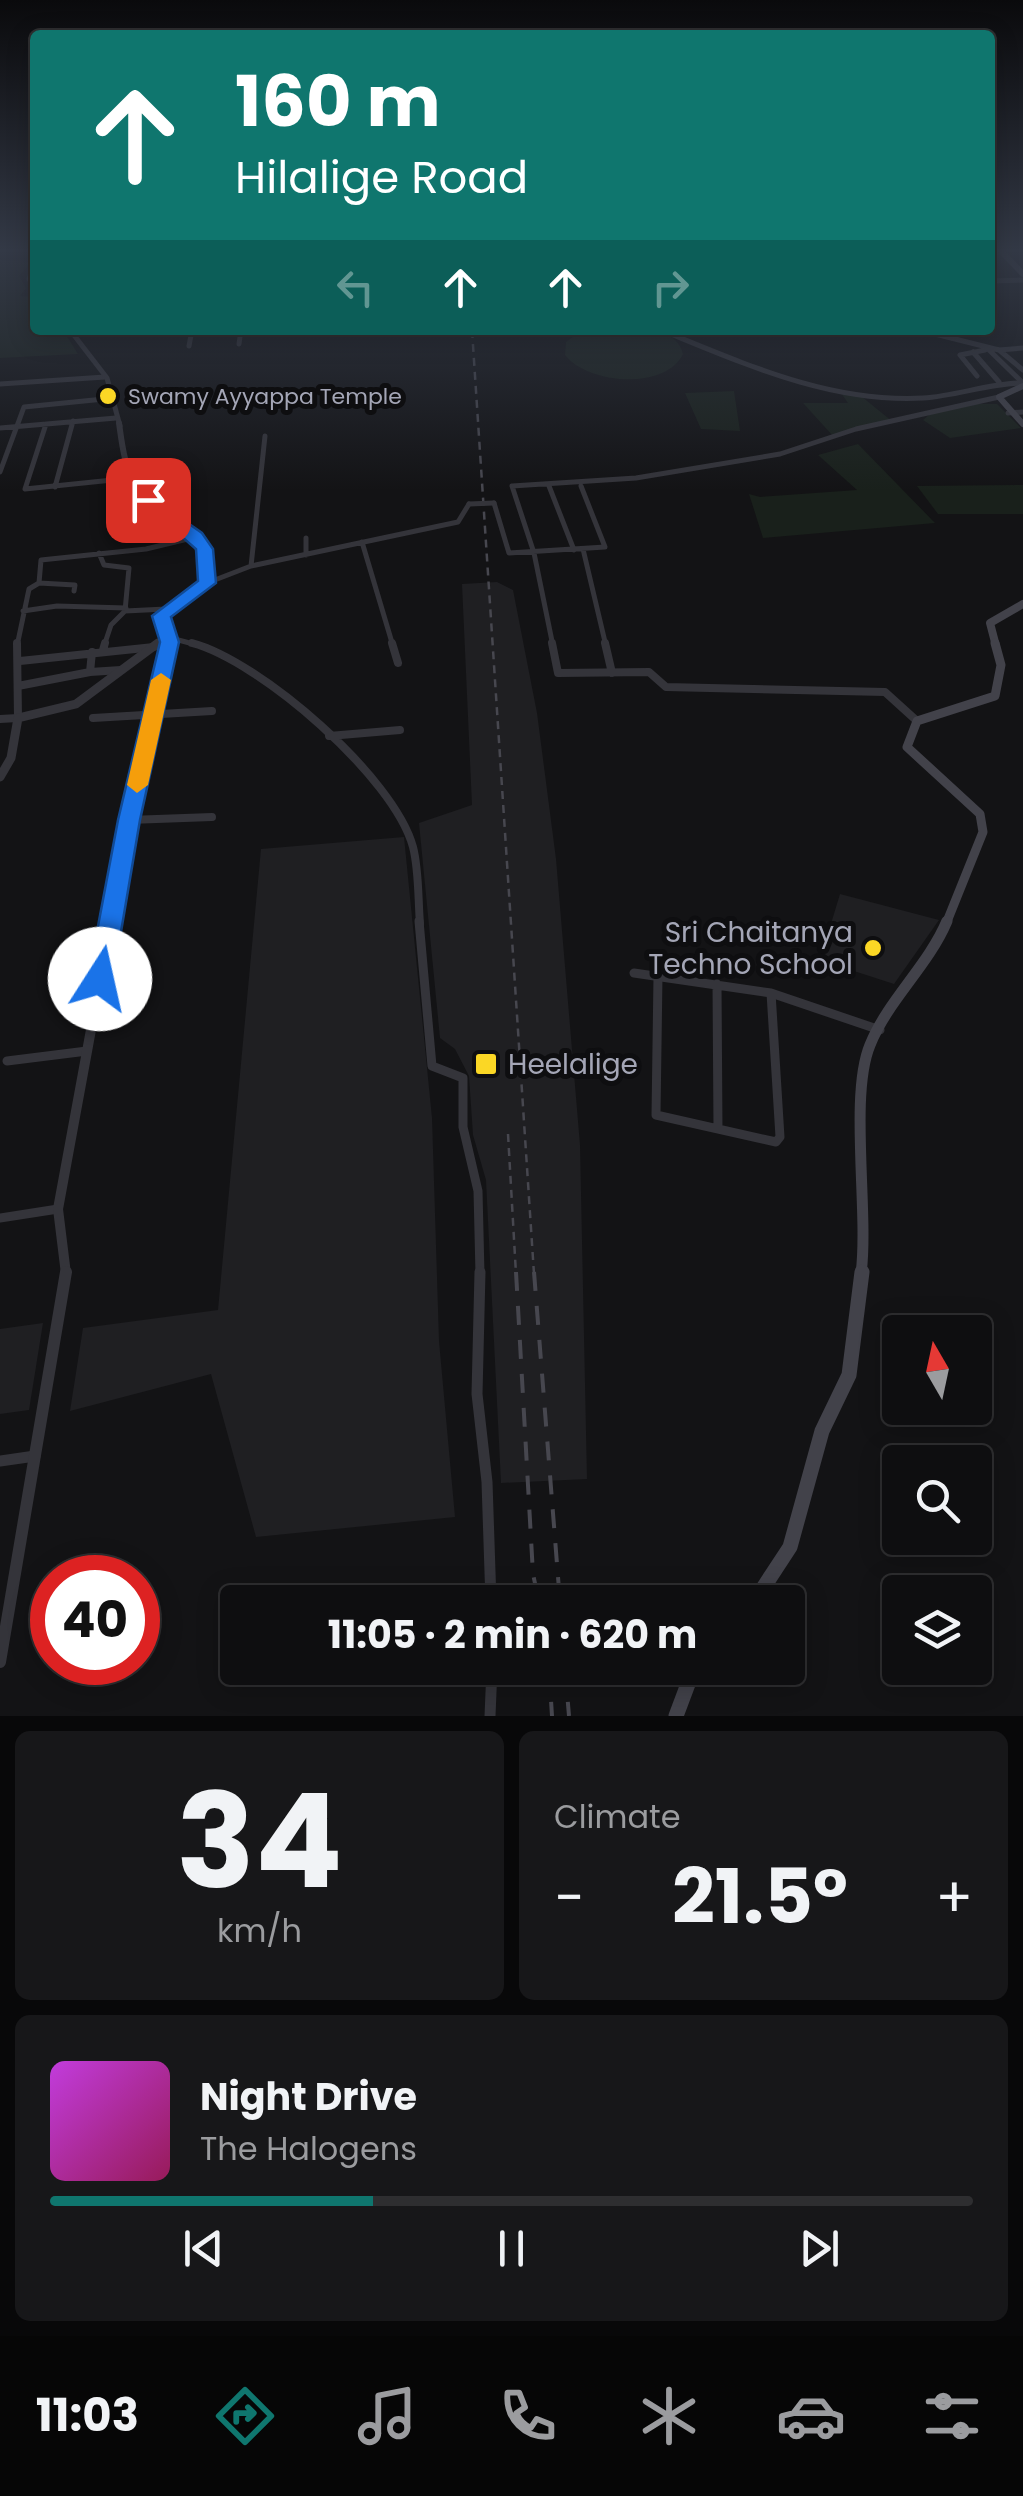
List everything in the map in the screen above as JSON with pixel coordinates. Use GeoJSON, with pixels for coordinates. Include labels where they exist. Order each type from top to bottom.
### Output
{"type":"FeatureCollection","features":[{"type":"Feature","properties":{"kind":"main road"},"geometry":{"type":"LineString","coordinates":[[1023,384],[999,397],[1008,413],[1023,424]]}},
{"type":"Feature","properties":{"kind":"main road"},"geometry":{"type":"LineString","coordinates":[[765,1585],[790,1547],[822,1432],[849,1375],[865,1243],[862,1100],[869,1046],[943,930],[983,832],[980,814],[908,747],[916,721],[995,696],[1001,665],[990,623],[1023,604]]}},
{"type":"Feature","properties":{"kind":"main road"},"geometry":{"type":"LineString","coordinates":[[676,1716],[688,1685]]}},
{"type":"Feature","properties":{"kind":"street"},"geometry":{"type":"LineString","coordinates":[[74,335],[105,376],[114,398],[132,478],[148,500],[196,537],[204,549],[208,583]]}},
{"type":"Feature","properties":{"kind":"street"},"geometry":{"type":"LineString","coordinates":[[189,346],[191,335]]}},
{"type":"Feature","properties":{"kind":"street"},"geometry":{"type":"LineString","coordinates":[[240,344],[241,335]]}},
{"type":"Feature","properties":{"kind":"street"},"geometry":{"type":"LineString","coordinates":[[673,335],[761,373],[825,389],[929,398],[1000,382],[1023,384]]}},
{"type":"Feature","properties":{"kind":"street"},"geometry":{"type":"LineString","coordinates":[[938,335],[994,350],[1022,368]]}},
{"type":"Feature","properties":{"kind":"street"},"geometry":{"type":"LineString","coordinates":[[977,376],[960,357],[973,352],[1023,348]]}},
{"type":"Feature","properties":{"kind":"street"},"geometry":{"type":"LineString","coordinates":[[994,350],[1023,384]]}},
{"type":"Feature","properties":{"kind":"street"},"geometry":{"type":"LineString","coordinates":[[973,352],[1000,382]]}},
{"type":"Feature","properties":{"kind":"street"},"geometry":{"type":"LineString","coordinates":[[0,384],[105,376]]}},
{"type":"Feature","properties":{"kind":"street"},"geometry":{"type":"LineString","coordinates":[[916,721],[888,692],[666,687],[649,672],[556,672],[534,553],[512,486],[636,478],[780,454],[856,430],[999,397]]}},
{"type":"Feature","properties":{"kind":"street"},"geometry":{"type":"LineString","coordinates":[[0,472],[28,406],[114,398]]}},
{"type":"Feature","properties":{"kind":"street"},"geometry":{"type":"LineString","coordinates":[[1008,413],[1023,412]]}},
{"type":"Feature","properties":{"kind":"street"},"geometry":{"type":"LineString","coordinates":[[0,428],[116,418]]}},
{"type":"Feature","properties":{"kind":"street"},"geometry":{"type":"LineString","coordinates":[[55,487],[72,422]]}},
{"type":"Feature","properties":{"kind":"street"},"geometry":{"type":"LineString","coordinates":[[46,424],[24,488],[132,478]]}},
{"type":"Feature","properties":{"kind":"street"},"geometry":{"type":"LineString","coordinates":[[251,566],[265,436]]}},
{"type":"Feature","properties":{"kind":"street"},"geometry":{"type":"LineString","coordinates":[[549,486],[579,550],[612,673]]}},
{"type":"Feature","properties":{"kind":"street"},"geometry":{"type":"LineString","coordinates":[[23,611],[57,606],[166,608],[208,583],[251,566],[458,522],[469,504],[494,503],[510,553],[605,547],[581,486]]}},
{"type":"Feature","properties":{"kind":"street"},"geometry":{"type":"LineString","coordinates":[[39,583],[42,559],[146,549],[196,537]]}},
{"type":"Feature","properties":{"kind":"street"},"geometry":{"type":"LineString","coordinates":[[306,538],[306,555]]}},
{"type":"Feature","properties":{"kind":"street"},"geometry":{"type":"LineString","coordinates":[[362,542],[398,663]]}},
{"type":"Feature","properties":{"kind":"street"},"geometry":{"type":"LineString","coordinates":[[100,552],[104,566],[129,568],[126,610],[111,625],[102,650]]}},
{"type":"Feature","properties":{"kind":"street"},"geometry":{"type":"LineString","coordinates":[[0,777],[11,758],[18,718],[20,662],[15,653],[29,589],[39,583],[70,582],[74,590]]}},
{"type":"Feature","properties":{"kind":"street"},"geometry":{"type":"LineString","coordinates":[[0,1662],[66,1274],[58,1209],[129,820],[156,712],[167,636],[162,616],[166,608]]}},
{"type":"Feature","properties":{"kind":"street"},"geometry":{"type":"LineString","coordinates":[[0,719],[76,704],[167,636]]}},
{"type":"Feature","properties":{"kind":"street"},"geometry":{"type":"LineString","coordinates":[[167,636],[218,651],[259,674],[329,736],[407,830],[422,922],[432,1066],[463,1078],[463,1127],[478,1191],[481,1293],[477,1394],[487,1482],[490,1585]]}},
{"type":"Feature","properties":{"kind":"street"},"geometry":{"type":"LineString","coordinates":[[20,662],[154,647]]}},
{"type":"Feature","properties":{"kind":"street"},"geometry":{"type":"LineString","coordinates":[[90,672],[92,652]]}},
{"type":"Feature","properties":{"kind":"street"},"geometry":{"type":"LineString","coordinates":[[18,686],[90,672],[126,670]]}},
{"type":"Feature","properties":{"kind":"street"},"geometry":{"type":"LineString","coordinates":[[93,718],[212,711]]}},
{"type":"Feature","properties":{"kind":"street"},"geometry":{"type":"LineString","coordinates":[[329,736],[400,730]]}},
{"type":"Feature","properties":{"kind":"street"},"geometry":{"type":"LineString","coordinates":[[129,820],[212,817]]}},
{"type":"Feature","properties":{"kind":"street"},"geometry":{"type":"LineString","coordinates":[[634,973],[770,993],[880,1030]]}},
{"type":"Feature","properties":{"kind":"street"},"geometry":{"type":"LineString","coordinates":[[658,976],[656,1115],[767,1142],[780,1137],[770,993]]}},
{"type":"Feature","properties":{"kind":"street"},"geometry":{"type":"LineString","coordinates":[[717,984],[718,1129]]}},
{"type":"Feature","properties":{"kind":"street"},"geometry":{"type":"LineString","coordinates":[[6,1061],[87,1051]]}},
{"type":"Feature","properties":{"kind":"street"},"geometry":{"type":"LineString","coordinates":[[0,1218],[58,1209]]}},
{"type":"Feature","properties":{"kind":"street"},"geometry":{"type":"LineString","coordinates":[[0,1461],[35,1456]]}},
{"type":"Feature","properties":{"kind":"street"},"geometry":{"type":"LineString","coordinates":[[490,1716],[491,1685]]}},
{"type":"Feature","properties":{"kind":"shaded area"},"geometry":{"type":"Polygon","coordinates":[[[0,331],[66,335],[78,354],[0,358],[0,331]]]}},
{"type":"Feature","properties":{"kind":"shaded area"},"geometry":{"type":"Polygon","coordinates":[[[575,335],[668,335],[683,354],[674,366],[660,374],[626,379],[607,377],[576,365],[565,355],[566,342],[575,335]]]}},
{"type":"Feature","properties":{"kind":"shaded area"},"geometry":{"type":"Polygon","coordinates":[[[734,391],[740,431],[701,429],[685,393],[734,391]]]}},
{"type":"Feature","properties":{"kind":"shaded area"},"geometry":{"type":"Polygon","coordinates":[[[841,393],[861,396],[893,422],[833,436],[803,403],[848,403],[841,393]]]}},
{"type":"Feature","properties":{"kind":"shaded area"},"geometry":{"type":"Polygon","coordinates":[[[972,404],[997,404],[1021,428],[950,438],[923,420],[930,414],[972,404]]]}},
{"type":"Feature","properties":{"kind":"shaded area"},"geometry":{"type":"Polygon","coordinates":[[[858,444],[935,523],[763,538],[749,494],[760,497],[857,490],[818,455],[858,444]]]}},
{"type":"Feature","properties":{"kind":"shaded area"},"geometry":{"type":"Polygon","coordinates":[[[1023,485],[1023,514],[938,514],[917,486],[1023,485]]]}},
{"type":"Feature","properties":{"kind":"shaded area"},"geometry":{"type":"Polygon","coordinates":[[[497,582],[513,590],[537,713],[556,859],[580,1145],[587,1479],[501,1483],[486,1180],[473,1135],[469,1076],[455,1049],[440,1038],[419,823],[472,805],[462,584],[497,582]]]}},
{"type":"Feature","properties":{"kind":"shaded area"},"geometry":{"type":"Polygon","coordinates":[[[404,837],[432,1118],[439,1341],[455,1517],[256,1537],[211,1374],[70,1411],[83,1328],[218,1310],[261,849],[404,837]]]}},
{"type":"Feature","properties":{"kind":"shaded area","name":"Sri Chaitanya Techno School"},"geometry":{"type":"Polygon","coordinates":[[[840,894],[939,920],[894,984],[820,960],[840,894]]]}},
{"type":"Feature","properties":{"kind":"shaded area"},"geometry":{"type":"Polygon","coordinates":[[[43,1323],[29,1410],[0,1414],[0,1329],[43,1323]]]}},
{"type":"Feature","properties":{"kind":"railway"},"geometry":{"type":"LineString","coordinates":[[472,335],[534,1274]]}},
{"type":"Feature","properties":{"kind":"railway"},"geometry":{"type":"LineString","coordinates":[[508,1134],[516,1274]]}},
{"type":"Feature","properties":{"kind":"railway"},"geometry":{"type":"LineString","coordinates":[[516,1272],[535,1585]]}},
{"type":"Feature","properties":{"kind":"railway"},"geometry":{"type":"LineString","coordinates":[[534,1272],[559,1585]]}},
{"type":"Feature","properties":{"kind":"railway"},"geometry":{"type":"LineString","coordinates":[[550,1685],[552,1716]]}},
{"type":"Feature","properties":{"kind":"railway"},"geometry":{"type":"LineString","coordinates":[[566,1685],[569,1716]]}},
{"type":"Feature","properties":{"kind":"slow traffic"},"geometry":{"type":"LineString","coordinates":[[137,785],[161,680]]}},
{"type":"Feature","properties":{"kind":"place","name":"Swamy Ayyappa Temple"},"geometry":{"type":"Point","coordinates":[108,396]}},
{"type":"Feature","properties":{"kind":"place","name":"Sri Chaitanya Techno School"},"geometry":{"type":"Point","coordinates":[873,948]}},
{"type":"Feature","properties":{"kind":"place","name":"Heelalige"},"geometry":{"type":"Point","coordinates":[486,1064]}},
{"type":"Feature","properties":{"kind":"route"},"geometry":{"type":"LineString","coordinates":[[100,979],[129,820],[169,642],[162,628],[162,616],[170,605],[185,600],[208,583],[204,549],[191,529],[148,500]]}}]}
